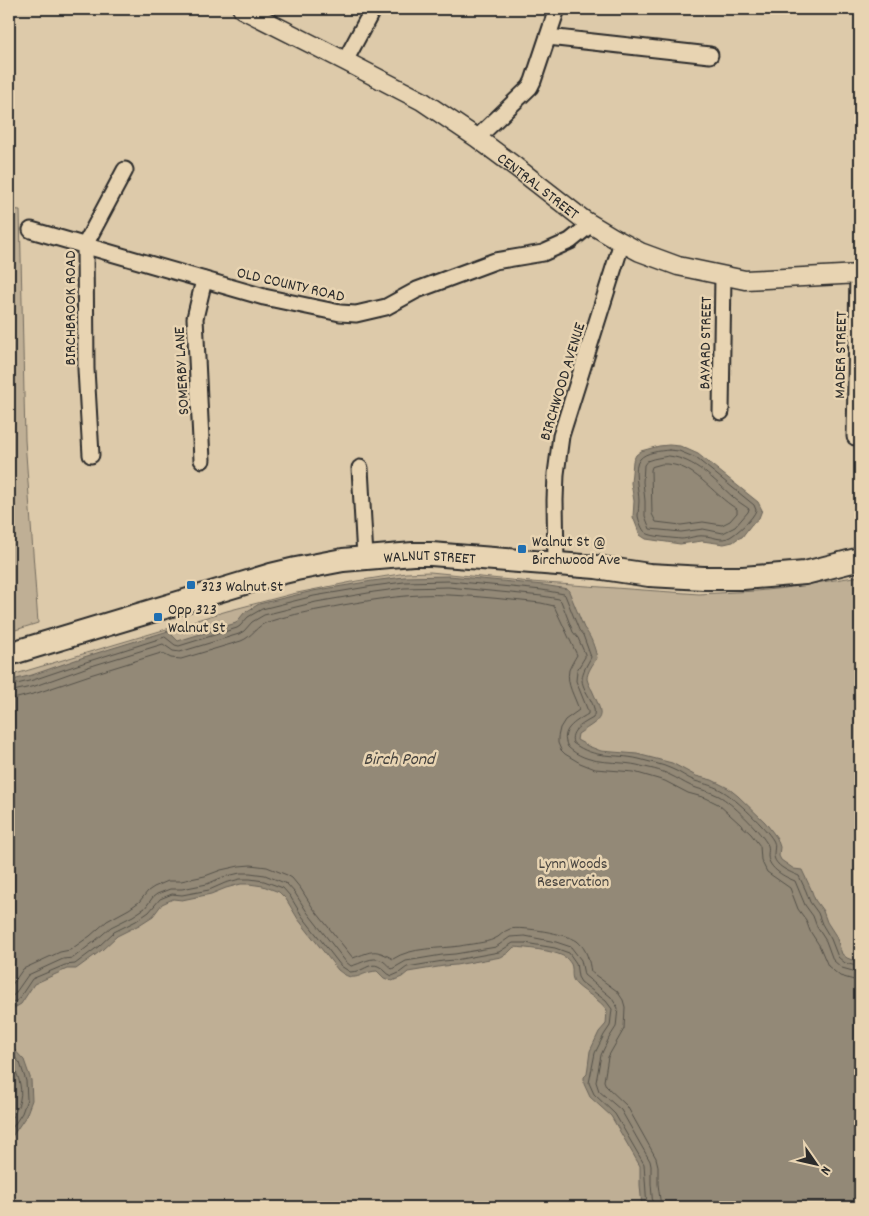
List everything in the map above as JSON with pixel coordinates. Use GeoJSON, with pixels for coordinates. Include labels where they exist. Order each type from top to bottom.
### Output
{"type":"FeatureCollection","features":[{"type":"Feature","properties":{"kind":"main road","name":"WALNUT STREET"},"geometry":{"type":"LineString","coordinates":[[9,654],[271,575],[318,564],[365,557],[431,554],[704,578],[743,578],[805,572],[860,559]]}},
{"type":"Feature","properties":{"kind":"street","name":"CENTRAL STREET"},"geometry":{"type":"LineString","coordinates":[[242,9],[422,101],[477,138],[591,224],[640,252],[678,266],[744,280],[859,274]]}},
{"type":"Feature","properties":{"kind":"street"},"geometry":{"type":"LineString","coordinates":[[345,60],[372,9]]}},
{"type":"Feature","properties":{"kind":"street"},"geometry":{"type":"LineString","coordinates":[[477,138],[530,87],[557,9]]}},
{"type":"Feature","properties":{"kind":"street"},"geometry":{"type":"LineString","coordinates":[[548,37],[710,55]]}},
{"type":"Feature","properties":{"kind":"street","name":"BIRCHBROOK ROAD"},"geometry":{"type":"LineString","coordinates":[[91,455],[86,369],[86,245],[126,170]]}},
{"type":"Feature","properties":{"kind":"street","name":"OLD COUNTY ROAD"},"geometry":{"type":"LineString","coordinates":[[31,230],[264,297],[340,313],[356,314],[386,307],[417,290],[496,262],[543,253],[570,241],[591,224]]}},
{"type":"Feature","properties":{"kind":"street","name":"BIRCHWOOD AVENUE"},"geometry":{"type":"LineString","coordinates":[[556,564],[554,500],[561,436],[622,242]]}},
{"type":"Feature","properties":{"kind":"street","name":"MADER STREET"},"geometry":{"type":"LineString","coordinates":[[855,437],[859,274]]}},
{"type":"Feature","properties":{"kind":"street","name":"BAYARD STREET"},"geometry":{"type":"LineString","coordinates":[[720,412],[722,275]]}},
{"type":"Feature","properties":{"kind":"street","name":"SOMERBY LANE"},"geometry":{"type":"LineString","coordinates":[[202,460],[195,318],[204,280]]}},
{"type":"Feature","properties":{"kind":"street"},"geometry":{"type":"LineString","coordinates":[[360,468],[365,557]]}},
{"type":"Feature","properties":{"kind":"green space"},"geometry":{"type":"Polygon","coordinates":[[[9,209],[20,210],[25,440],[38,623],[9,632],[9,209]]]}},
{"type":"Feature","properties":{"kind":"green space","name":"Lynn Woods Reservation"},"geometry":{"type":"Polygon","coordinates":[[[430,572],[531,582],[699,594],[785,588],[860,576],[860,1207],[9,1207],[9,676],[227,611],[292,594],[406,573],[430,572]]]}},
{"type":"Feature","properties":{"kind":"water"},"geometry":{"type":"Polygon","coordinates":[[[669,445],[680,446],[698,454],[758,502],[762,510],[759,518],[742,537],[724,544],[702,541],[680,544],[646,539],[640,535],[633,517],[634,501],[631,483],[633,461],[641,451],[669,445]]]}},
{"type":"Feature","properties":{"kind":"water","name":"Birch Pond"},"geometry":{"type":"Polygon","coordinates":[[[449,576],[568,589],[584,628],[592,642],[597,658],[589,671],[587,679],[599,707],[600,716],[593,724],[578,734],[577,740],[601,751],[637,754],[672,763],[696,776],[712,780],[728,788],[765,822],[777,838],[781,860],[794,869],[802,870],[815,900],[836,936],[842,954],[860,963],[860,1205],[846,1207],[642,1207],[640,1166],[611,1116],[590,1097],[584,1084],[590,1051],[599,1032],[606,1024],[607,1010],[575,982],[572,977],[571,964],[565,957],[546,951],[514,947],[501,957],[408,972],[392,981],[384,978],[377,971],[349,977],[338,970],[298,919],[286,899],[279,892],[263,886],[241,884],[211,894],[182,900],[173,899],[162,904],[153,916],[117,936],[102,950],[76,969],[67,969],[34,984],[21,1004],[9,1011],[9,681],[168,631],[178,641],[236,623],[244,613],[259,604],[313,591],[404,577],[449,576]]]}},
{"type":"Feature","properties":{"kind":"water"},"geometry":{"type":"Polygon","coordinates":[[[9,1044],[24,1060],[31,1080],[32,1100],[26,1116],[9,1141],[9,1044]]]}},
{"type":"Feature","properties":{"kind":"place","name":"Walnut St @ Birchwood Ave"},"geometry":{"type":"Point","coordinates":[522,549]}},
{"type":"Feature","properties":{"kind":"place","name":"323 Walnut St"},"geometry":{"type":"Point","coordinates":[191,585]}},
{"type":"Feature","properties":{"kind":"place","name":"Opp 323 Walnut St"},"geometry":{"type":"Point","coordinates":[158,617]}}]}
